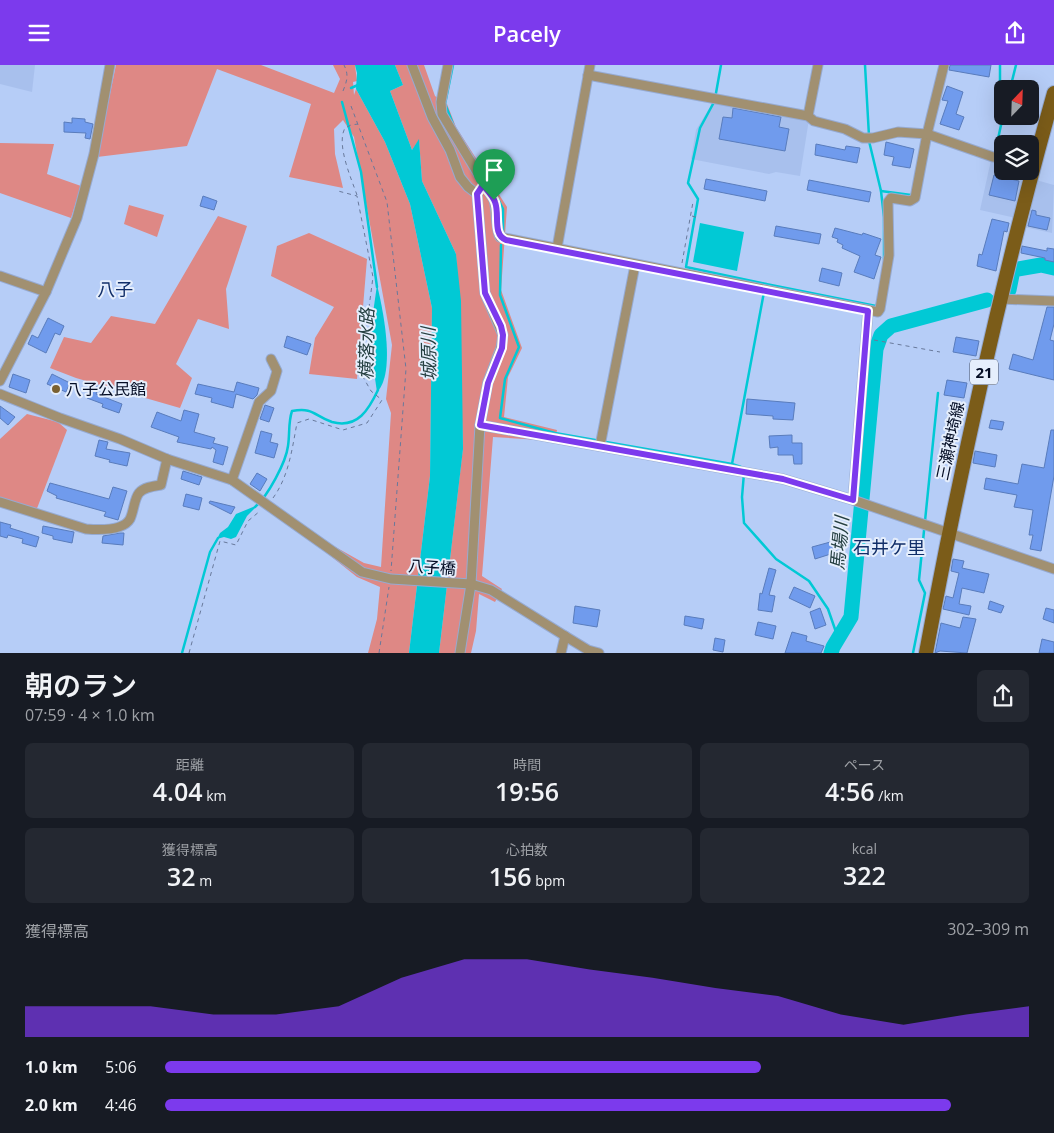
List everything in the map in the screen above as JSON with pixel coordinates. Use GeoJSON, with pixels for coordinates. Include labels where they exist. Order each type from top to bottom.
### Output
{"type":"FeatureCollection","features":[{"type":"Feature","properties":{"kind":"main road","name":"三瀬神埼線"},"geometry":{"type":"LineString","coordinates":[[1039,140],[1054,93]]}},
{"type":"Feature","properties":{"kind":"main road","name":"三瀬神埼線"},"geometry":{"type":"LineString","coordinates":[[926,653],[948,533],[1028,180]]}},
{"type":"Feature","properties":{"kind":"street"},"geometry":{"type":"LineString","coordinates":[[0,381],[46,292],[77,219],[94,154],[110,65]]}},
{"type":"Feature","properties":{"kind":"street"},"geometry":{"type":"LineString","coordinates":[[412,65],[432,117],[450,150],[460,177],[477,194]]}},
{"type":"Feature","properties":{"kind":"street"},"geometry":{"type":"LineString","coordinates":[[448,65],[441,102],[442,114],[483,185],[494,200],[498,213],[498,233],[500,237],[878,312],[890,255],[888,202],[891,197],[910,201],[915,198],[944,65]]}},
{"type":"Feature","properties":{"kind":"street"},"geometry":{"type":"LineString","coordinates":[[557,248],[590,65]]}},
{"type":"Feature","properties":{"kind":"street"},"geometry":{"type":"LineString","coordinates":[[808,116],[818,65]]}},
{"type":"Feature","properties":{"kind":"street"},"geometry":{"type":"LineString","coordinates":[[588,75],[808,116],[820,124],[845,129],[869,138],[898,133],[928,134],[994,157]]}},
{"type":"Feature","properties":{"kind":"street"},"geometry":{"type":"LineString","coordinates":[[460,653],[471,584],[480,425],[488,383],[502,348],[503,335],[501,326],[485,293],[477,194],[483,185]]}},
{"type":"Feature","properties":{"kind":"street"},"geometry":{"type":"LineString","coordinates":[[600,446],[635,265]]}},
{"type":"Feature","properties":{"kind":"street"},"geometry":{"type":"LineString","coordinates":[[0,276],[46,292]]}},
{"type":"Feature","properties":{"kind":"street"},"geometry":{"type":"LineString","coordinates":[[1000,299],[1054,301]]}},
{"type":"Feature","properties":{"kind":"street"},"geometry":{"type":"LineString","coordinates":[[853,500],[868,311]]}},
{"type":"Feature","properties":{"kind":"street"},"geometry":{"type":"LineString","coordinates":[[232,480],[259,402],[271,391],[277,371],[271,359]]}},
{"type":"Feature","properties":{"kind":"street","name":"八子橋"},"geometry":{"type":"LineString","coordinates":[[0,394],[120,439],[167,459],[232,480],[362,572],[391,579],[471,584],[491,590],[565,636],[599,653]]}},
{"type":"Feature","properties":{"kind":"street"},"geometry":{"type":"LineString","coordinates":[[480,425],[783,479],[853,500],[1054,569]]}},
{"type":"Feature","properties":{"kind":"street"},"geometry":{"type":"LineString","coordinates":[[0,502],[86,529],[98,531],[121,526],[129,521],[139,492],[147,487],[161,485],[167,459]]}},
{"type":"Feature","properties":{"kind":"street"},"geometry":{"type":"LineString","coordinates":[[561,653],[565,636]]}},
{"type":"Feature","properties":{"kind":"path"},"geometry":{"type":"LineString","coordinates":[[343,91],[348,71],[344,65]]}},
{"type":"Feature","properties":{"kind":"path"},"geometry":{"type":"LineString","coordinates":[[351,106],[387,202],[406,369],[391,579],[379,653]]}},
{"type":"Feature","properties":{"kind":"path"},"geometry":{"type":"LineString","coordinates":[[358,124],[345,128],[342,138],[344,158],[357,196],[373,277],[366,330],[363,377],[371,391],[382,400]]}},
{"type":"Feature","properties":{"kind":"path"},"geometry":{"type":"LineString","coordinates":[[338,191],[357,196]]}},
{"type":"Feature","properties":{"kind":"path"},"geometry":{"type":"LineString","coordinates":[[680,273],[694,202]]}},
{"type":"Feature","properties":{"kind":"path"},"geometry":{"type":"LineString","coordinates":[[691,216],[699,218]]}},
{"type":"Feature","properties":{"kind":"path"},"geometry":{"type":"LineString","coordinates":[[875,340],[940,352]]}},
{"type":"Feature","properties":{"kind":"shaded area"},"geometry":{"type":"Polygon","coordinates":[[[0,65],[35,65],[32,92],[0,84],[0,65]]]}},
{"type":"Feature","properties":{"kind":"shaded area"},"geometry":{"type":"Polygon","coordinates":[[[116,65],[261,65],[334,93],[340,79],[333,65],[355,65],[357,81],[353,82],[354,95],[356,89],[385,142],[410,204],[432,308],[430,476],[409,653],[368,653],[377,619],[380,587],[357,577],[318,546],[323,540],[364,563],[381,567],[391,413],[386,399],[392,345],[354,137],[343,120],[334,129],[335,154],[343,188],[289,177],[311,104],[217,69],[187,146],[97,157],[116,65]]]}},
{"type":"Feature","properties":{"kind":"shaded area"},"geometry":{"type":"Polygon","coordinates":[[[355,65],[395,65],[403,85],[390,91],[412,150],[419,139],[422,181],[456,254],[461,301],[463,449],[439,653],[409,653],[430,476],[432,308],[410,204],[385,142],[356,89],[357,73],[355,65]]]}},
{"type":"Feature","properties":{"kind":"shaded area"},"geometry":{"type":"Polygon","coordinates":[[[395,65],[424,65],[435,96],[447,104],[456,127],[507,207],[501,290],[522,348],[508,377],[504,417],[557,430],[555,441],[493,437],[482,576],[502,589],[495,602],[479,594],[476,631],[471,653],[439,653],[463,448],[456,254],[422,181],[419,140],[412,150],[390,91],[403,85],[395,65]]]}},
{"type":"Feature","properties":{"kind":"shaded area"},"geometry":{"type":"Polygon","coordinates":[[[714,94],[810,113],[800,176],[776,172],[769,174],[691,159],[696,130],[710,107],[714,94]]]}},
{"type":"Feature","properties":{"kind":"shaded area"},"geometry":{"type":"Polygon","coordinates":[[[0,143],[54,144],[47,174],[81,186],[71,218],[0,193],[0,143]]]}},
{"type":"Feature","properties":{"kind":"shaded area"},"geometry":{"type":"Polygon","coordinates":[[[993,151],[994,180],[1036,180],[1054,185],[1052,233],[1024,227],[1025,220],[980,210],[993,151]]]}},
{"type":"Feature","properties":{"kind":"shaded area"},"geometry":{"type":"Polygon","coordinates":[[[129,205],[164,215],[157,237],[124,224],[129,205]]]}},
{"type":"Feature","properties":{"kind":"shaded area"},"geometry":{"type":"Polygon","coordinates":[[[218,216],[247,226],[226,289],[229,329],[198,319],[176,364],[192,378],[180,408],[76,378],[50,368],[64,337],[91,343],[111,316],[155,324],[218,216]]]}},
{"type":"Feature","properties":{"kind":"shaded area"},"geometry":{"type":"Polygon","coordinates":[[[700,223],[744,232],[737,271],[693,262],[700,223]]]}},
{"type":"Feature","properties":{"kind":"shaded area"},"geometry":{"type":"Polygon","coordinates":[[[309,233],[367,259],[357,379],[309,374],[315,338],[334,307],[271,276],[277,246],[309,233]]]}},
{"type":"Feature","properties":{"kind":"shaded area"},"geometry":{"type":"Polygon","coordinates":[[[377,285],[385,324],[387,356],[383,383],[377,392],[371,351],[371,327],[377,285]]]}},
{"type":"Feature","properties":{"kind":"shaded area"},"geometry":{"type":"Polygon","coordinates":[[[27,414],[58,422],[67,430],[36,511],[0,501],[0,439],[27,414]]]}},
{"type":"Feature","properties":{"kind":"shaded area"},"geometry":{"type":"Polygon","coordinates":[[[258,505],[247,516],[236,537],[217,539],[236,514],[258,505]]]}},
{"type":"Feature","properties":{"kind":"building"},"geometry":{"type":"Polygon","coordinates":[[[950,65],[991,65],[989,77],[949,70],[950,65]]]}},
{"type":"Feature","properties":{"kind":"building"},"geometry":{"type":"Polygon","coordinates":[[[947,86],[963,92],[956,114],[964,117],[959,130],[940,124],[948,101],[942,100],[947,86]]]}},
{"type":"Feature","properties":{"kind":"building"},"geometry":{"type":"Polygon","coordinates":[[[733,108],[781,117],[779,127],[789,129],[785,151],[719,139],[723,117],[732,118],[733,108]]]}},
{"type":"Feature","properties":{"kind":"building"},"geometry":{"type":"Polygon","coordinates":[[[72,118],[85,119],[85,122],[93,124],[90,139],[85,138],[86,133],[64,132],[64,122],[72,123],[72,118]]]}},
{"type":"Feature","properties":{"kind":"building"},"geometry":{"type":"Polygon","coordinates":[[[886,142],[914,149],[910,168],[892,165],[894,157],[884,155],[886,142]]]}},
{"type":"Feature","properties":{"kind":"building"},"geometry":{"type":"Polygon","coordinates":[[[816,144],[845,150],[846,146],[860,148],[857,163],[815,155],[816,144]]]}},
{"type":"Feature","properties":{"kind":"building"},"geometry":{"type":"Polygon","coordinates":[[[994,175],[994,180],[1019,181],[1015,201],[989,195],[994,175]]]}},
{"type":"Feature","properties":{"kind":"building"},"geometry":{"type":"Polygon","coordinates":[[[706,179],[767,191],[765,201],[704,189],[706,179]]]}},
{"type":"Feature","properties":{"kind":"building"},"geometry":{"type":"Polygon","coordinates":[[[809,180],[871,192],[869,202],[807,190],[809,180]]]}},
{"type":"Feature","properties":{"kind":"building"},"geometry":{"type":"Polygon","coordinates":[[[203,196],[217,201],[214,210],[200,206],[203,196]]]}},
{"type":"Feature","properties":{"kind":"building"},"geometry":{"type":"Polygon","coordinates":[[[1032,210],[1036,211],[1036,215],[1050,218],[1047,230],[1028,226],[1032,210]]]}},
{"type":"Feature","properties":{"kind":"building"},"geometry":{"type":"Polygon","coordinates":[[[992,219],[1009,223],[1007,232],[1004,231],[996,271],[977,266],[979,254],[982,255],[992,219]]]}},
{"type":"Feature","properties":{"kind":"building"},"geometry":{"type":"Polygon","coordinates":[[[776,226],[821,234],[819,244],[774,236],[776,226]]]}},
{"type":"Feature","properties":{"kind":"building"},"geometry":{"type":"Polygon","coordinates":[[[835,228],[862,235],[863,233],[881,239],[875,255],[881,257],[874,279],[854,272],[860,256],[842,248],[843,245],[837,242],[838,239],[832,237],[835,228]]]}},
{"type":"Feature","properties":{"kind":"building"},"geometry":{"type":"Polygon","coordinates":[[[1022,246],[1047,251],[1047,248],[1054,249],[1054,262],[1021,253],[1022,246]]]}},
{"type":"Feature","properties":{"kind":"building"},"geometry":{"type":"Polygon","coordinates":[[[822,268],[842,273],[839,286],[819,281],[822,268]]]}},
{"type":"Feature","properties":{"kind":"building"},"geometry":{"type":"Polygon","coordinates":[[[1047,307],[1054,307],[1054,324],[1050,340],[1054,341],[1054,380],[1009,369],[1013,354],[1033,360],[1047,307]]]}},
{"type":"Feature","properties":{"kind":"building"},"geometry":{"type":"Polygon","coordinates":[[[48,318],[64,326],[60,335],[55,333],[46,353],[28,344],[32,335],[38,338],[48,318]]]}},
{"type":"Feature","properties":{"kind":"building"},"geometry":{"type":"Polygon","coordinates":[[[287,336],[311,344],[307,355],[284,347],[287,336]]]}},
{"type":"Feature","properties":{"kind":"building"},"geometry":{"type":"Polygon","coordinates":[[[956,337],[979,341],[976,356],[953,352],[956,337]]]}},
{"type":"Feature","properties":{"kind":"building"},"geometry":{"type":"Polygon","coordinates":[[[13,374],[30,380],[26,393],[9,387],[13,374]]]}},
{"type":"Feature","properties":{"kind":"building"},"geometry":{"type":"Polygon","coordinates":[[[52,374],[70,383],[66,392],[47,384],[52,374]]]}},
{"type":"Feature","properties":{"kind":"building"},"geometry":{"type":"Polygon","coordinates":[[[947,380],[967,383],[964,398],[944,395],[947,380]]]}},
{"type":"Feature","properties":{"kind":"building"},"geometry":{"type":"Polygon","coordinates":[[[237,382],[259,388],[257,395],[253,399],[236,394],[233,408],[211,402],[212,398],[195,394],[198,384],[234,392],[237,382]]]}},
{"type":"Feature","properties":{"kind":"building"},"geometry":{"type":"Polygon","coordinates":[[[92,384],[99,387],[96,394],[122,404],[119,413],[102,407],[103,404],[87,398],[92,384]]]}},
{"type":"Feature","properties":{"kind":"building"},"geometry":{"type":"Polygon","coordinates":[[[747,399],[795,403],[793,420],[773,419],[773,416],[746,414],[747,399]]]}},
{"type":"Feature","properties":{"kind":"building"},"geometry":{"type":"Polygon","coordinates":[[[265,405],[274,408],[269,422],[260,419],[265,405]]]}},
{"type":"Feature","properties":{"kind":"building"},"geometry":{"type":"Polygon","coordinates":[[[0,406],[15,417],[8,425],[0,418],[0,406]]]}},
{"type":"Feature","properties":{"kind":"building"},"geometry":{"type":"Polygon","coordinates":[[[184,410],[199,414],[194,432],[215,438],[213,443],[228,447],[223,465],[213,462],[216,450],[212,447],[211,449],[177,442],[179,437],[151,427],[157,412],[181,421],[184,410]]]}},
{"type":"Feature","properties":{"kind":"building"},"geometry":{"type":"Polygon","coordinates":[[[991,420],[1004,422],[1002,430],[989,428],[991,420]]]}},
{"type":"Feature","properties":{"kind":"building"},"geometry":{"type":"Polygon","coordinates":[[[1051,430],[1054,430],[1054,476],[1041,551],[1030,549],[1033,535],[1029,535],[1033,510],[1014,507],[1017,495],[984,489],[986,478],[1018,484],[1022,464],[1044,468],[1051,430]]]}},
{"type":"Feature","properties":{"kind":"building"},"geometry":{"type":"Polygon","coordinates":[[[261,431],[272,434],[270,442],[278,444],[274,458],[255,453],[261,431]]]}},
{"type":"Feature","properties":{"kind":"building"},"geometry":{"type":"Polygon","coordinates":[[[792,435],[792,443],[802,443],[802,464],[794,464],[793,455],[778,455],[778,447],[770,448],[769,436],[792,435]]]}},
{"type":"Feature","properties":{"kind":"building"},"geometry":{"type":"Polygon","coordinates":[[[99,440],[108,442],[106,449],[130,453],[127,466],[109,462],[110,460],[95,456],[99,440]]]}},
{"type":"Feature","properties":{"kind":"building"},"geometry":{"type":"Polygon","coordinates":[[[975,451],[997,455],[995,467],[973,463],[975,451]]]}},
{"type":"Feature","properties":{"kind":"building"},"geometry":{"type":"Polygon","coordinates":[[[183,471],[202,477],[199,485],[181,479],[183,471]]]}},
{"type":"Feature","properties":{"kind":"building"},"geometry":{"type":"Polygon","coordinates":[[[257,473],[267,479],[260,491],[250,484],[257,473]]]}},
{"type":"Feature","properties":{"kind":"building"},"geometry":{"type":"Polygon","coordinates":[[[50,483],[109,499],[113,487],[127,491],[118,520],[104,516],[106,512],[56,498],[57,496],[47,491],[50,483]]]}},
{"type":"Feature","properties":{"kind":"building"},"geometry":{"type":"Polygon","coordinates":[[[186,494],[202,498],[199,510],[183,506],[186,494]]]}},
{"type":"Feature","properties":{"kind":"building"},"geometry":{"type":"Polygon","coordinates":[[[210,501],[235,507],[231,514],[209,503],[210,501]]]}},
{"type":"Feature","properties":{"kind":"building"},"geometry":{"type":"Polygon","coordinates":[[[0,522],[11,525],[10,528],[39,537],[36,547],[22,543],[23,539],[8,535],[7,538],[0,536],[0,522]]]}},
{"type":"Feature","properties":{"kind":"building"},"geometry":{"type":"Polygon","coordinates":[[[43,526],[74,532],[72,543],[53,539],[53,536],[42,533],[43,526]]]}},
{"type":"Feature","properties":{"kind":"building"},"geometry":{"type":"Polygon","coordinates":[[[124,533],[123,545],[102,543],[103,536],[124,533]]]}},
{"type":"Feature","properties":{"kind":"building"},"geometry":{"type":"Polygon","coordinates":[[[834,541],[837,552],[815,559],[812,547],[834,541]]]}},
{"type":"Feature","properties":{"kind":"building"},"geometry":{"type":"Polygon","coordinates":[[[953,559],[964,561],[962,568],[989,574],[984,593],[962,588],[959,604],[971,606],[969,615],[943,609],[946,596],[953,598],[959,573],[951,571],[953,559]]]}},
{"type":"Feature","properties":{"kind":"building"},"geometry":{"type":"Polygon","coordinates":[[[769,568],[776,570],[769,595],[775,596],[772,612],[758,610],[760,593],[762,594],[769,568]]]}},
{"type":"Feature","properties":{"kind":"building"},"geometry":{"type":"Polygon","coordinates":[[[794,587],[815,596],[810,608],[789,598],[794,587]]]}},
{"type":"Feature","properties":{"kind":"building"},"geometry":{"type":"Polygon","coordinates":[[[990,601],[1004,606],[1001,613],[988,609],[990,601]]]}},
{"type":"Feature","properties":{"kind":"building"},"geometry":{"type":"Polygon","coordinates":[[[575,606],[600,610],[597,627],[573,623],[575,606]]]}},
{"type":"Feature","properties":{"kind":"building"},"geometry":{"type":"Polygon","coordinates":[[[820,608],[826,625],[815,629],[810,612],[820,608]]]}},
{"type":"Feature","properties":{"kind":"building"},"geometry":{"type":"Polygon","coordinates":[[[1046,608],[1054,610],[1054,623],[1043,619],[1046,608]]]}},
{"type":"Feature","properties":{"kind":"building"},"geometry":{"type":"Polygon","coordinates":[[[685,616],[704,619],[702,629],[684,625],[685,616]]]}},
{"type":"Feature","properties":{"kind":"building"},"geometry":{"type":"Polygon","coordinates":[[[963,617],[976,619],[967,653],[940,651],[935,653],[941,623],[960,628],[963,617]]]}},
{"type":"Feature","properties":{"kind":"building"},"geometry":{"type":"Polygon","coordinates":[[[758,622],[776,626],[773,639],[755,635],[758,622]]]}},
{"type":"Feature","properties":{"kind":"building"},"geometry":{"type":"Polygon","coordinates":[[[792,632],[807,636],[806,641],[824,646],[821,653],[785,653],[792,632]]]}},
{"type":"Feature","properties":{"kind":"building"},"geometry":{"type":"Polygon","coordinates":[[[715,638],[725,640],[723,652],[713,650],[715,638]]]}},
{"type":"Feature","properties":{"kind":"building"},"geometry":{"type":"Polygon","coordinates":[[[1042,639],[1054,642],[1054,653],[1039,653],[1042,639]]]}},
{"type":"Feature","properties":{"kind":"waterway"},"geometry":{"type":"LineString","coordinates":[[453,65],[445,104],[453,124]]}},
{"type":"Feature","properties":{"kind":"waterway"},"geometry":{"type":"LineString","coordinates":[[716,93],[721,65]]}},
{"type":"Feature","properties":{"kind":"waterway"},"geometry":{"type":"LineString","coordinates":[[865,65],[869,136]]}},
{"type":"Feature","properties":{"kind":"waterway"},"geometry":{"type":"LineString","coordinates":[[1000,65],[1000,80]]}},
{"type":"Feature","properties":{"kind":"waterway"},"geometry":{"type":"LineString","coordinates":[[1012,80],[1016,65]]}},
{"type":"Feature","properties":{"kind":"waterway"},"geometry":{"type":"LineString","coordinates":[[351,88],[358,85]]}},
{"type":"Feature","properties":{"kind":"waterway","name":"横落水路"},"geometry":{"type":"LineString","coordinates":[[342,102],[361,172],[377,287]]}},
{"type":"Feature","properties":{"kind":"waterway"},"geometry":{"type":"LineString","coordinates":[[713,104],[700,128],[688,183],[698,199],[686,267],[766,284],[766,287]]}},
{"type":"Feature","properties":{"kind":"waterway"},"geometry":{"type":"LineString","coordinates":[[999,135],[1001,125]]}},
{"type":"Feature","properties":{"kind":"waterway"},"geometry":{"type":"LineString","coordinates":[[869,141],[881,191],[884,217],[884,259]]}},
{"type":"Feature","properties":{"kind":"waterway"},"geometry":{"type":"LineString","coordinates":[[881,191],[911,195]]}},
{"type":"Feature","properties":{"kind":"waterway"},"geometry":{"type":"LineString","coordinates":[[498,199],[503,209],[503,233]]}},
{"type":"Feature","properties":{"kind":"waterway"},"geometry":{"type":"LineString","coordinates":[[501,245],[500,295],[519,347],[505,379],[500,418],[555,433],[595,440]]}},
{"type":"Feature","properties":{"kind":"waterway","name":"馬場川"},"geometry":{"type":"LineString","coordinates":[[1009,290],[1013,270],[1041,265],[1054,268]]}},
{"type":"Feature","properties":{"kind":"waterway"},"geometry":{"type":"LineString","coordinates":[[766,284],[876,306],[877,304]]}},
{"type":"Feature","properties":{"kind":"waterway"},"geometry":{"type":"LineString","coordinates":[[741,467],[732,464],[764,292]]}},
{"type":"Feature","properties":{"kind":"waterway","name":"馬場川"},"geometry":{"type":"LineString","coordinates":[[831,653],[851,617],[876,349],[881,335],[891,326],[987,300]]}},
{"type":"Feature","properties":{"kind":"waterway","name":"横落水路"},"geometry":{"type":"LineString","coordinates":[[255,507],[271,487],[284,461],[287,453],[292,411],[310,411],[332,422],[349,423],[361,416],[371,404],[378,390]]}},
{"type":"Feature","properties":{"kind":"waterway"},"geometry":{"type":"LineString","coordinates":[[913,653],[925,593],[919,580],[938,393]]}},
{"type":"Feature","properties":{"kind":"waterway"},"geometry":{"type":"LineString","coordinates":[[606,442],[732,464]]}},
{"type":"Feature","properties":{"kind":"waterway"},"geometry":{"type":"LineString","coordinates":[[744,473],[742,497],[744,523],[776,559],[809,581],[828,609],[836,632],[833,647]]}},
{"type":"Feature","properties":{"kind":"waterway","name":"横落水路"},"geometry":{"type":"LineString","coordinates":[[182,653],[210,552],[218,538]]}},
{"type":"Feature","properties":{"kind":"place","name":"八子公民館"},"geometry":{"type":"Point","coordinates":[56,389]}},
{"type":"Feature","properties":{"kind":"district","name":"八子"},"geometry":{"type":"Point","coordinates":[115,289]}},
{"type":"Feature","properties":{"kind":"district","name":"石井ケ里"},"geometry":{"type":"Point","coordinates":[889,547]}},
{"type":"Feature","properties":{"kind":"route"},"geometry":{"type":"LineString","coordinates":[[483,185],[494,200],[498,213],[498,233],[500,237],[506,240],[557,248],[868,311],[853,500],[783,479],[480,425],[488,383],[502,348],[503,335],[501,326],[485,293],[477,194],[483,185]]}},
{"type":"Feature","properties":{"kind":"water label","name":"城原川"},"geometry":{"type":"Point","coordinates":[428,354]}}]}
